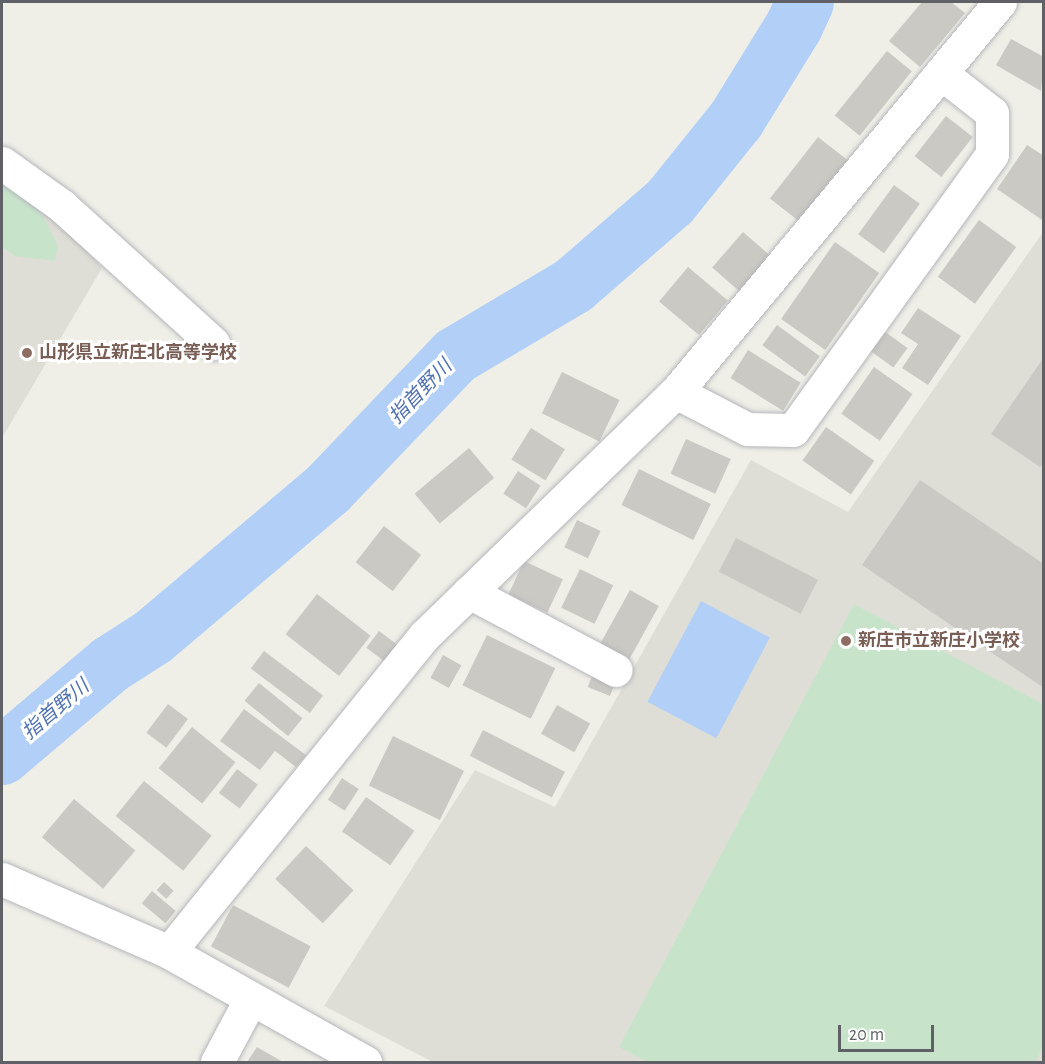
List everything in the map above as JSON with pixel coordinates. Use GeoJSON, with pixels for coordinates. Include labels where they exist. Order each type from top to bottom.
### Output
{"type":"FeatureCollection","features":[{"type":"Feature","properties":{"kind":"street"},"geometry":{"type":"LineString","coordinates":[[169,952],[425,635],[676,392],[1000,2]]}},
{"type":"Feature","properties":{"kind":"street"},"geometry":{"type":"LineString","coordinates":[[676,392],[747,429],[793,430],[992,154],[992,112],[941,73]]}},
{"type":"Feature","properties":{"kind":"street"},"geometry":{"type":"LineString","coordinates":[[2,163],[62,206],[213,343]]}},
{"type":"Feature","properties":{"kind":"street"},"geometry":{"type":"LineString","coordinates":[[469,592],[616,670]]}},
{"type":"Feature","properties":{"kind":"street"},"geometry":{"type":"LineString","coordinates":[[2,879],[169,952],[250,1000],[365,1062]]}},
{"type":"Feature","properties":{"kind":"street"},"geometry":{"type":"LineString","coordinates":[[217,1062],[250,1000]]}},
{"type":"Feature","properties":{"kind":"shaded area","name":"山形県立新庄北高等学校"},"geometry":{"type":"Polygon","coordinates":[[[2,178],[72,235],[102,268],[2,438],[2,178]]]}},
{"type":"Feature","properties":{"kind":"shaded area","name":"新庄市立新庄小学校"},"geometry":{"type":"Polygon","coordinates":[[[1043,232],[1043,1062],[433,1062],[324,1006],[475,770],[555,807],[751,460],[848,512],[1043,232]]]}},
{"type":"Feature","properties":{"kind":"green space"},"geometry":{"type":"Polygon","coordinates":[[[2,183],[25,195],[45,220],[58,246],[55,261],[15,256],[2,247],[2,183]]]}},
{"type":"Feature","properties":{"kind":"green space"},"geometry":{"type":"Polygon","coordinates":[[[854,604],[1043,704],[1043,1047],[1035,1062],[648,1062],[619,1047],[854,604]]]}},
{"type":"Feature","properties":{"kind":"water"},"geometry":{"type":"Polygon","coordinates":[[[701,601],[770,638],[716,738],[647,702],[701,601]]]}},
{"type":"Feature","properties":{"kind":"building"},"geometry":{"type":"Polygon","coordinates":[[[922,2],[951,2],[965,13],[920,67],[889,41],[922,2]]]}},
{"type":"Feature","properties":{"kind":"building"},"geometry":{"type":"Polygon","coordinates":[[[1011,39],[1044,57],[1041,91],[996,65],[1011,39]]]}},
{"type":"Feature","properties":{"kind":"building"},"geometry":{"type":"Polygon","coordinates":[[[887,51],[912,71],[860,136],[835,116],[887,51]]]}},
{"type":"Feature","properties":{"kind":"building"},"geometry":{"type":"Polygon","coordinates":[[[946,116],[973,137],[941,177],[915,156],[946,116]]]}},
{"type":"Feature","properties":{"kind":"building"},"geometry":{"type":"Polygon","coordinates":[[[818,137],[849,161],[801,222],[770,198],[818,137]]]}},
{"type":"Feature","properties":{"kind":"building"},"geometry":{"type":"Polygon","coordinates":[[[1027,145],[1044,156],[1042,220],[997,189],[1027,145]]]}},
{"type":"Feature","properties":{"kind":"building"},"geometry":{"type":"Polygon","coordinates":[[[894,185],[920,204],[884,253],[858,234],[894,185]]]}},
{"type":"Feature","properties":{"kind":"building"},"geometry":{"type":"Polygon","coordinates":[[[979,220],[1016,247],[975,304],[938,277],[979,220]]]}},
{"type":"Feature","properties":{"kind":"building"},"geometry":{"type":"Polygon","coordinates":[[[743,232],[772,257],[741,292],[712,267],[743,232]]]}},
{"type":"Feature","properties":{"kind":"building"},"geometry":{"type":"Polygon","coordinates":[[[835,242],[879,273],[825,350],[781,319],[835,242]]]}},
{"type":"Feature","properties":{"kind":"building"},"geometry":{"type":"Polygon","coordinates":[[[688,267],[728,300],[699,335],[659,301],[688,267]]]}},
{"type":"Feature","properties":{"kind":"building"},"geometry":{"type":"Polygon","coordinates":[[[918,308],[961,336],[928,385],[902,368],[918,344],[901,333],[918,308]]]}},
{"type":"Feature","properties":{"kind":"building"},"geometry":{"type":"Polygon","coordinates":[[[777,325],[820,356],[805,376],[762,345],[777,325]]]}},
{"type":"Feature","properties":{"kind":"building"},"geometry":{"type":"Polygon","coordinates":[[[884,331],[907,348],[893,367],[870,350],[884,331]]]}},
{"type":"Feature","properties":{"kind":"building"},"geometry":{"type":"Polygon","coordinates":[[[748,350],[801,383],[783,411],[731,378],[748,350]]]}},
{"type":"Feature","properties":{"kind":"building"},"geometry":{"type":"Polygon","coordinates":[[[1044,357],[1044,462],[1040,467],[991,434],[1044,357]]]}},
{"type":"Feature","properties":{"kind":"building"},"geometry":{"type":"Polygon","coordinates":[[[874,367],[913,394],[880,441],[841,414],[874,367]]]}},
{"type":"Feature","properties":{"kind":"building"},"geometry":{"type":"Polygon","coordinates":[[[562,372],[620,400],[599,441],[542,413],[562,372]]]}},
{"type":"Feature","properties":{"kind":"building"},"geometry":{"type":"Polygon","coordinates":[[[826,427],[874,461],[851,494],[802,461],[826,427]]]}},
{"type":"Feature","properties":{"kind":"building"},"geometry":{"type":"Polygon","coordinates":[[[531,428],[565,449],[545,481],[511,459],[531,428]]]}},
{"type":"Feature","properties":{"kind":"building"},"geometry":{"type":"Polygon","coordinates":[[[686,439],[731,459],[715,494],[671,474],[686,439]]]}},
{"type":"Feature","properties":{"kind":"building"},"geometry":{"type":"Polygon","coordinates":[[[469,448],[494,478],[440,524],[415,494],[469,448]]]}},
{"type":"Feature","properties":{"kind":"building"},"geometry":{"type":"Polygon","coordinates":[[[639,469],[711,504],[693,540],[621,505],[639,469]]]}},
{"type":"Feature","properties":{"kind":"building"},"geometry":{"type":"Polygon","coordinates":[[[518,471],[541,486],[526,508],[503,494],[518,471]]]}},
{"type":"Feature","properties":{"kind":"building"},"geometry":{"type":"Polygon","coordinates":[[[920,480],[1044,564],[1044,688],[862,565],[920,480]]]}},
{"type":"Feature","properties":{"kind":"building"},"geometry":{"type":"Polygon","coordinates":[[[577,520],[601,531],[588,558],[564,547],[577,520]]]}},
{"type":"Feature","properties":{"kind":"building"},"geometry":{"type":"Polygon","coordinates":[[[384,526],[421,555],[393,591],[356,562],[384,526]]]}},
{"type":"Feature","properties":{"kind":"building"},"geometry":{"type":"Polygon","coordinates":[[[736,538],[818,580],[801,614],[719,572],[736,538]]]}},
{"type":"Feature","properties":{"kind":"building"},"geometry":{"type":"Polygon","coordinates":[[[524,561],[563,579],[547,613],[508,595],[524,561]]]}},
{"type":"Feature","properties":{"kind":"building"},"geometry":{"type":"Polygon","coordinates":[[[580,569],[613,585],[594,624],[561,608],[580,569]]]}},
{"type":"Feature","properties":{"kind":"building"},"geometry":{"type":"Polygon","coordinates":[[[630,590],[659,606],[629,660],[600,644],[630,590]]]}},
{"type":"Feature","properties":{"kind":"building"},"geometry":{"type":"Polygon","coordinates":[[[317,594],[371,636],[339,676],[286,634],[317,594]]]}},
{"type":"Feature","properties":{"kind":"building"},"geometry":{"type":"Polygon","coordinates":[[[379,631],[399,646],[386,663],[366,648],[379,631]]]}},
{"type":"Feature","properties":{"kind":"building"},"geometry":{"type":"Polygon","coordinates":[[[487,635],[555,668],[531,719],[462,685],[487,635]]]}},
{"type":"Feature","properties":{"kind":"building"},"geometry":{"type":"Polygon","coordinates":[[[264,651],[323,696],[310,713],[251,669],[264,651]]]}},
{"type":"Feature","properties":{"kind":"building"},"geometry":{"type":"Polygon","coordinates":[[[443,655],[461,665],[449,688],[430,678],[443,655]]]}},
{"type":"Feature","properties":{"kind":"building"},"geometry":{"type":"Polygon","coordinates":[[[593,674],[615,683],[610,696],[588,687],[593,674]]]}},
{"type":"Feature","properties":{"kind":"building"},"geometry":{"type":"Polygon","coordinates":[[[259,683],[303,718],[288,736],[245,701],[259,683]]]}},
{"type":"Feature","properties":{"kind":"building"},"geometry":{"type":"Polygon","coordinates":[[[168,704],[188,719],[166,748],[146,733],[168,704]]]}},
{"type":"Feature","properties":{"kind":"building"},"geometry":{"type":"Polygon","coordinates":[[[557,705],[590,723],[574,752],[541,734],[557,705]]]}},
{"type":"Feature","properties":{"kind":"building"},"geometry":{"type":"Polygon","coordinates":[[[244,709],[306,755],[296,767],[275,751],[260,770],[220,741],[244,709]]]}},
{"type":"Feature","properties":{"kind":"building"},"geometry":{"type":"Polygon","coordinates":[[[192,727],[236,762],[202,803],[159,768],[192,727]]]}},
{"type":"Feature","properties":{"kind":"building"},"geometry":{"type":"Polygon","coordinates":[[[483,730],[565,772],[552,798],[470,756],[483,730]]]}},
{"type":"Feature","properties":{"kind":"building"},"geometry":{"type":"Polygon","coordinates":[[[393,736],[464,771],[440,820],[369,785],[393,736]]]}},
{"type":"Feature","properties":{"kind":"building"},"geometry":{"type":"Polygon","coordinates":[[[237,769],[258,785],[240,809],[219,793],[237,769]]]}},
{"type":"Feature","properties":{"kind":"building"},"geometry":{"type":"Polygon","coordinates":[[[342,778],[359,789],[345,811],[328,800],[342,778]]]}},
{"type":"Feature","properties":{"kind":"building"},"geometry":{"type":"Polygon","coordinates":[[[144,781],[212,836],[183,871],[116,816],[144,781]]]}},
{"type":"Feature","properties":{"kind":"building"},"geometry":{"type":"Polygon","coordinates":[[[366,797],[414,831],[390,865],[342,831],[366,797]]]}},
{"type":"Feature","properties":{"kind":"building"},"geometry":{"type":"Polygon","coordinates":[[[74,799],[135,850],[103,889],[42,837],[74,799]]]}},
{"type":"Feature","properties":{"kind":"building"},"geometry":{"type":"Polygon","coordinates":[[[306,846],[354,890],[323,923],[275,879],[306,846]]]}},
{"type":"Feature","properties":{"kind":"building"},"geometry":{"type":"Polygon","coordinates":[[[164,882],[174,891],[166,899],[157,890],[164,882]]]}},
{"type":"Feature","properties":{"kind":"building"},"geometry":{"type":"Polygon","coordinates":[[[152,891],[176,911],[165,923],[142,903],[152,891]]]}},
{"type":"Feature","properties":{"kind":"building"},"geometry":{"type":"Polygon","coordinates":[[[233,905],[311,946],[289,988],[211,946],[233,905]]]}},
{"type":"Feature","properties":{"kind":"building"},"geometry":{"type":"Polygon","coordinates":[[[257,1047],[283,1062],[247,1062],[257,1047]]]}},
{"type":"Feature","properties":{"kind":"waterway","name":"指首野川"},"geometry":{"type":"LineString","coordinates":[[2,756],[111,664],[153,637],[328,489],[455,356],[573,286],[670,202],[736,120],[794,26],[805,2]]}},
{"type":"Feature","properties":{"kind":"place","name":"山形県立新庄北高等学校"},"geometry":{"type":"Point","coordinates":[27,353]}},
{"type":"Feature","properties":{"kind":"place","name":"新庄市立新庄小学校"},"geometry":{"type":"Point","coordinates":[846,641]}}]}
